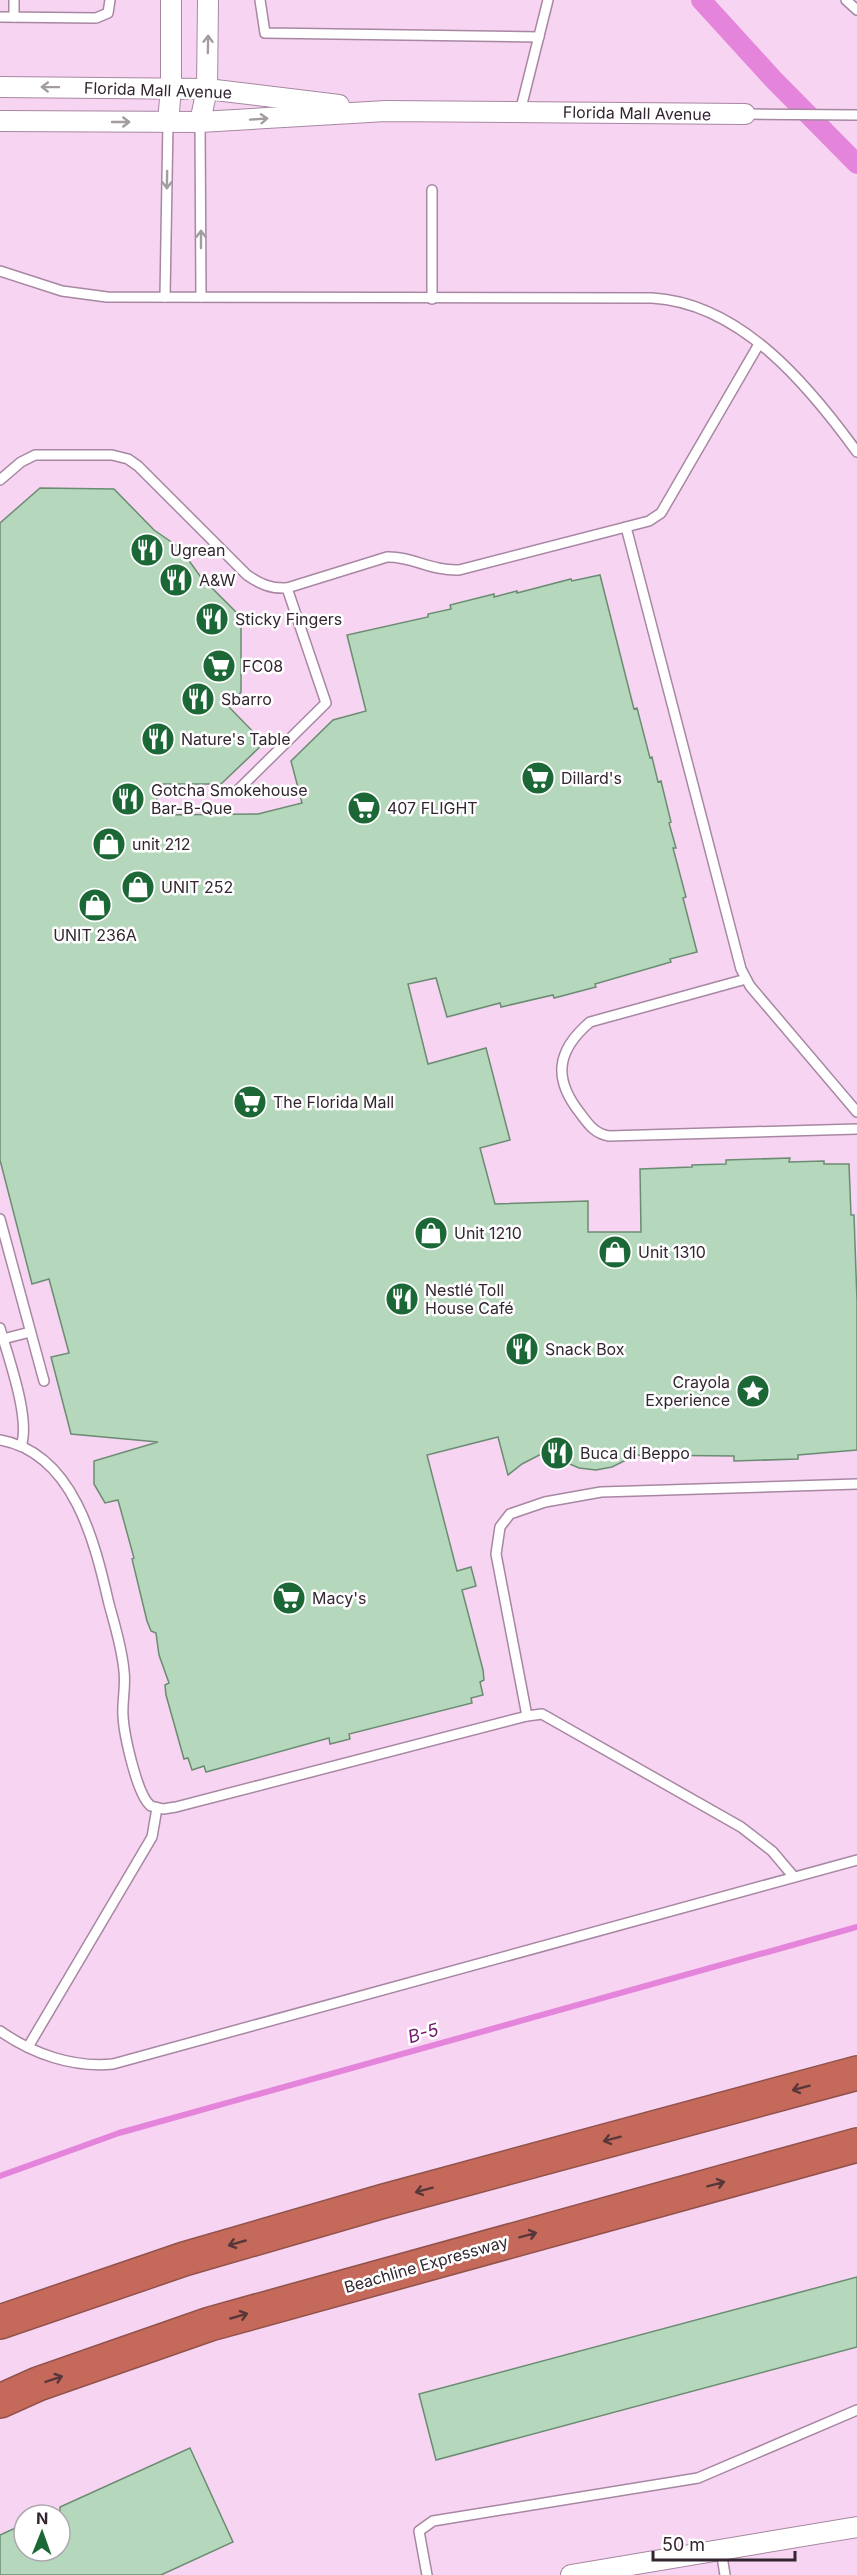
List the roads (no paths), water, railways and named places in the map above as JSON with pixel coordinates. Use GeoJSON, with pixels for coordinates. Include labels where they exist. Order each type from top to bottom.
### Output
{"type":"FeatureCollection","features":[{"type":"Feature","properties":{"kind":"highway"},"geometry":{"type":"LineString","coordinates":[[0,2322],[195,2255],[384,2201],[857,2073]]}},
{"type":"Feature","properties":{"kind":"highway","name":"Beachline Expressway"},"geometry":{"type":"LineString","coordinates":[[0,2401],[38,2384],[210,2324],[857,2145]]}},
{"type":"Feature","properties":{"kind":"street"},"geometry":{"type":"LineString","coordinates":[[168,122],[171,88],[171,0]]}},
{"type":"Feature","properties":{"kind":"street"},"geometry":{"type":"LineString","coordinates":[[200,122],[207,89],[208,0]]}},
{"type":"Feature","properties":{"kind":"street","name":"Florida Mall Avenue"},"geometry":{"type":"LineString","coordinates":[[0,87],[207,89],[386,111]]}},
{"type":"Feature","properties":{"kind":"street","name":"Florida Mall Avenue"},"geometry":{"type":"LineString","coordinates":[[0,121],[200,122],[386,111],[745,114]]}},
{"type":"Feature","properties":{"kind":"street"},"geometry":{"type":"LineString","coordinates":[[571,2575],[857,2527]]}},
{"type":"Feature","properties":{"kind":"lane"},"geometry":{"type":"LineString","coordinates":[[14,0],[14,17]]}},
{"type":"Feature","properties":{"kind":"lane"},"geometry":{"type":"LineString","coordinates":[[0,17],[96,18],[108,13],[110,0]]}},
{"type":"Feature","properties":{"kind":"lane"},"geometry":{"type":"LineString","coordinates":[[260,0],[265,33],[539,37]]}},
{"type":"Feature","properties":{"kind":"lane"},"geometry":{"type":"LineString","coordinates":[[520,112],[548,0]]}},
{"type":"Feature","properties":{"kind":"lane"},"geometry":{"type":"LineString","coordinates":[[745,114],[857,115]]}},
{"type":"Feature","properties":{"kind":"lane"},"geometry":{"type":"LineString","coordinates":[[165,297],[168,122]]}},
{"type":"Feature","properties":{"kind":"lane"},"geometry":{"type":"LineString","coordinates":[[200,122],[201,297]]}},
{"type":"Feature","properties":{"kind":"lane"},"geometry":{"type":"LineString","coordinates":[[432,190],[432,299]]}},
{"type":"Feature","properties":{"kind":"lane"},"geometry":{"type":"LineString","coordinates":[[0,271],[39,285],[84,295],[663,299],[688,304],[711,313],[759,344],[815,399],[857,452]]}},
{"type":"Feature","properties":{"kind":"lane"},"geometry":{"type":"LineString","coordinates":[[0,480],[21,462],[35,455],[123,457],[138,466],[248,575],[269,586],[287,588],[378,559],[394,557],[438,570],[459,570],[649,521],[661,513],[759,344]]}},
{"type":"Feature","properties":{"kind":"lane"},"geometry":{"type":"LineString","coordinates":[[626,527],[746,979],[857,1112]]}},
{"type":"Feature","properties":{"kind":"lane"},"geometry":{"type":"LineString","coordinates":[[238,790],[326,703],[287,588]]}},
{"type":"Feature","properties":{"kind":"lane"},"geometry":{"type":"LineString","coordinates":[[746,979],[590,1022],[576,1036],[564,1059],[561,1077],[566,1095],[592,1128],[609,1136],[857,1129]]}},
{"type":"Feature","properties":{"kind":"lane"},"geometry":{"type":"LineString","coordinates":[[1,1225],[44,1381]]}},
{"type":"Feature","properties":{"kind":"lane"},"geometry":{"type":"LineString","coordinates":[[0,1328],[23,1416],[25,1433],[21,1446]]}},
{"type":"Feature","properties":{"kind":"lane"},"geometry":{"type":"LineString","coordinates":[[3,1340],[30,1332]]}},
{"type":"Feature","properties":{"kind":"lane"},"geometry":{"type":"LineString","coordinates":[[0,1440],[21,1446],[42,1460],[62,1481],[89,1528],[123,1662],[125,1683],[123,1717],[128,1743],[143,1798],[147,1803],[157,1808],[176,1807],[527,1716],[549,1716],[741,1827],[772,1851],[794,1877]]}},
{"type":"Feature","properties":{"kind":"lane"},"geometry":{"type":"LineString","coordinates":[[527,1716],[496,1554],[500,1527],[510,1514],[545,1502],[601,1492],[857,1484]]}},
{"type":"Feature","properties":{"kind":"lane"},"geometry":{"type":"LineString","coordinates":[[28,2047],[152,1837],[157,1808]]}},
{"type":"Feature","properties":{"kind":"lane"},"geometry":{"type":"LineString","coordinates":[[0,2031],[50,2057],[75,2063],[102,2065],[130,2060],[857,1860]]}},
{"type":"Feature","properties":{"kind":"lane"},"geometry":{"type":"LineString","coordinates":[[427,2575],[419,2531],[433,2521],[698,2478],[857,2410]]}},
{"type":"Feature","properties":{"kind":"lane"},"geometry":{"type":"LineString","coordinates":[[721,2550],[725,2575]]}},
{"type":"Feature","properties":{"kind":"waterway"},"geometry":{"type":"LineString","coordinates":[[701,0],[773,79],[857,164]]}},
{"type":"Feature","properties":{"kind":"waterway","name":"B-5"},"geometry":{"type":"LineString","coordinates":[[0,2176],[119,2133],[857,1927]]}},
{"type":"Feature","properties":{"kind":"place","name":"Ugrean"},"geometry":{"type":"Point","coordinates":[147,550]}},
{"type":"Feature","properties":{"kind":"place","name":"A&W"},"geometry":{"type":"Point","coordinates":[176,580]}},
{"type":"Feature","properties":{"kind":"place","name":"Sticky Fingers"},"geometry":{"type":"Point","coordinates":[212,619]}},
{"type":"Feature","properties":{"kind":"place","name":"FC08"},"geometry":{"type":"Point","coordinates":[219,666]}},
{"type":"Feature","properties":{"kind":"place","name":"Sbarro"},"geometry":{"type":"Point","coordinates":[198,699]}},
{"type":"Feature","properties":{"kind":"place","name":"Nature's Table"},"geometry":{"type":"Point","coordinates":[158,739]}},
{"type":"Feature","properties":{"kind":"place","name":"Dillard's"},"geometry":{"type":"Point","coordinates":[538,778]}},
{"type":"Feature","properties":{"kind":"place","name":"Gotcha Smokehouse Bar-B-Que"},"geometry":{"type":"Point","coordinates":[128,799]}},
{"type":"Feature","properties":{"kind":"place","name":"407 FLIGHT"},"geometry":{"type":"Point","coordinates":[364,808]}},
{"type":"Feature","properties":{"kind":"place","name":"unit 212"},"geometry":{"type":"Point","coordinates":[109,844]}},
{"type":"Feature","properties":{"kind":"place","name":"UNIT 252"},"geometry":{"type":"Point","coordinates":[138,887]}},
{"type":"Feature","properties":{"kind":"place","name":"UNIT 236A"},"geometry":{"type":"Point","coordinates":[95,905]}},
{"type":"Feature","properties":{"kind":"place","name":"The Florida Mall"},"geometry":{"type":"Point","coordinates":[250,1102]}},
{"type":"Feature","properties":{"kind":"place","name":"Unit 1210"},"geometry":{"type":"Point","coordinates":[431,1233]}},
{"type":"Feature","properties":{"kind":"place","name":"Unit 1310"},"geometry":{"type":"Point","coordinates":[615,1252]}},
{"type":"Feature","properties":{"kind":"place","name":"Nestlé Toll House Café"},"geometry":{"type":"Point","coordinates":[402,1299]}},
{"type":"Feature","properties":{"kind":"place","name":"Snack Box"},"geometry":{"type":"Point","coordinates":[522,1349]}},
{"type":"Feature","properties":{"kind":"place","name":"Crayola Experience"},"geometry":{"type":"Point","coordinates":[753,1391]}},
{"type":"Feature","properties":{"kind":"place","name":"Buca di Beppo"},"geometry":{"type":"Point","coordinates":[557,1453]}},
{"type":"Feature","properties":{"kind":"place","name":"Macy's"},"geometry":{"type":"Point","coordinates":[289,1598]}}]}
